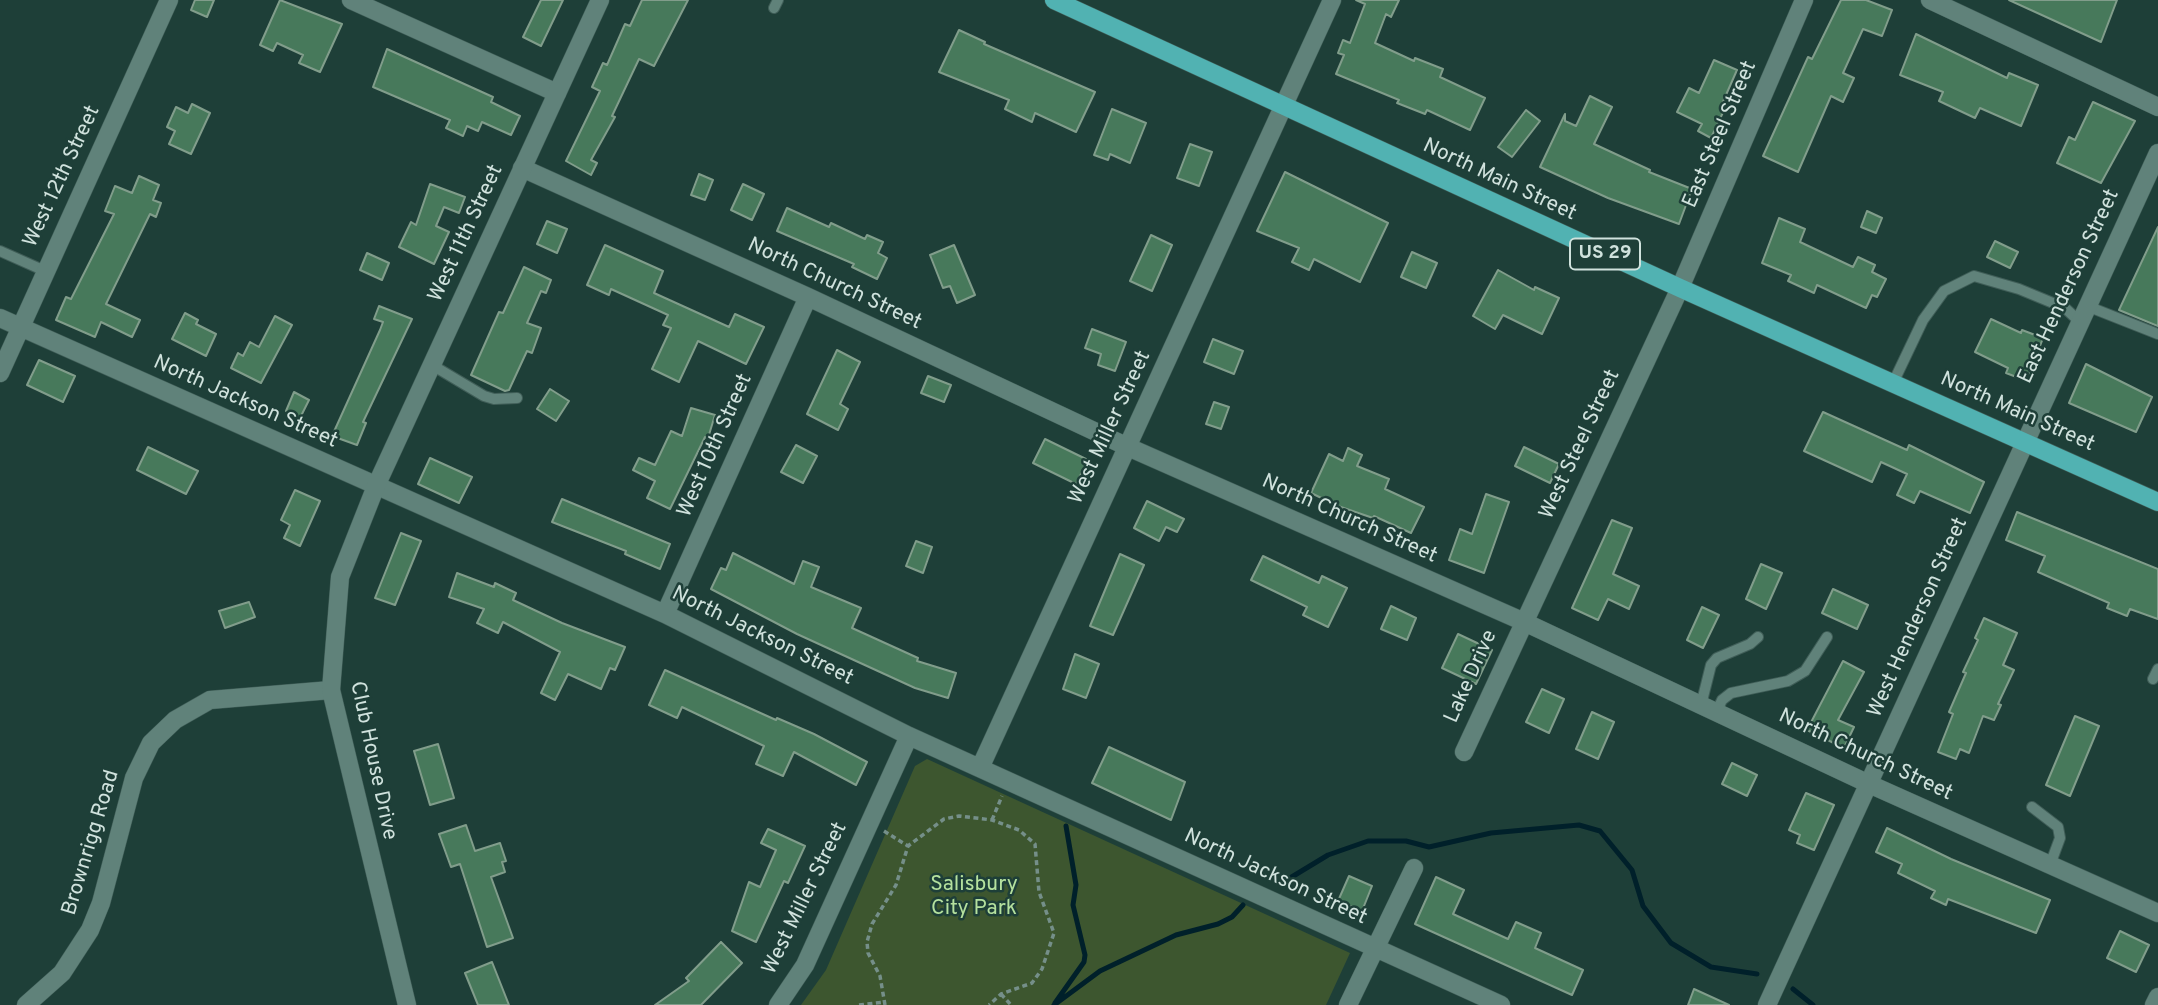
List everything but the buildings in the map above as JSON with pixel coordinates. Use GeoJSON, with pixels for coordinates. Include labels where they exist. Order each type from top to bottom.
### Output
{"type":"FeatureCollection","features":[{"type":"Feature","properties":{"kind":"main road","name":"North Main Street"},"geometry":{"type":"LineString","coordinates":[[1054,0],[1681,288],[2158,502]]}},
{"type":"Feature","properties":{"kind":"street","name":"West 12th Street"},"geometry":{"type":"LineString","coordinates":[[0,373],[169,0]]}},
{"type":"Feature","properties":{"kind":"street"},"geometry":{"type":"LineString","coordinates":[[351,0],[557,93]]}},
{"type":"Feature","properties":{"kind":"street","name":"West 11th Street"},"geometry":{"type":"LineString","coordinates":[[376,486],[600,0]]}},
{"type":"Feature","properties":{"kind":"street","name":"West Miller Street"},"geometry":{"type":"LineString","coordinates":[[980,768],[1332,0]]}},
{"type":"Feature","properties":{"kind":"street","name":"East Steel Street"},"geometry":{"type":"LineString","coordinates":[[1681,288],[1804,0]]}},
{"type":"Feature","properties":{"kind":"street"},"geometry":{"type":"LineString","coordinates":[[1930,0],[2158,107]]}},
{"type":"Feature","properties":{"kind":"street","name":"East Henderson Street"},"geometry":{"type":"LineString","coordinates":[[2024,440],[2158,153]]}},
{"type":"Feature","properties":{"kind":"street","name":"North Church Street"},"geometry":{"type":"LineString","coordinates":[[522,168],[808,297],[1128,447],[1522,621],[1868,784],[2158,913]]}},
{"type":"Feature","properties":{"kind":"street","name":"West Steel Street"},"geometry":{"type":"LineString","coordinates":[[1522,621],[1681,288]]}},
{"type":"Feature","properties":{"kind":"street","name":"West 10th Street"},"geometry":{"type":"LineString","coordinates":[[665,614],[808,297]]}},
{"type":"Feature","properties":{"kind":"street","name":"North Jackson Street"},"geometry":{"type":"LineString","coordinates":[[0,318],[665,614],[909,736],[1501,1005]]}},
{"type":"Feature","properties":{"kind":"street","name":"West Henderson Street"},"geometry":{"type":"LineString","coordinates":[[1767,1005],[2024,440]]}},
{"type":"Feature","properties":{"kind":"street","name":"Club House Drive"},"geometry":{"type":"LineString","coordinates":[[376,486],[340,578],[331,690],[407,1005]]}},
{"type":"Feature","properties":{"kind":"street","name":"Lake Drive"},"geometry":{"type":"LineString","coordinates":[[1464,752],[1522,621]]}},
{"type":"Feature","properties":{"kind":"street","name":"Brownrigg Road"},"geometry":{"type":"LineString","coordinates":[[26,1005],[62,973],[90,930],[101,903],[134,778],[151,743],[175,719],[210,699],[331,690]]}},
{"type":"Feature","properties":{"kind":"street","name":"West Miller Street"},"geometry":{"type":"LineString","coordinates":[[778,1005],[805,965],[909,736]]}},
{"type":"Feature","properties":{"kind":"street"},"geometry":{"type":"LineString","coordinates":[[1348,1005],[1414,868]]}},
{"type":"Feature","properties":{"kind":"street"},"geometry":{"type":"LineString","coordinates":[[2154,1005],[2158,996]]}},
{"type":"Feature","properties":{"kind":"lane"},"geometry":{"type":"LineString","coordinates":[[0,251],[45,271]]}},
{"type":"Feature","properties":{"kind":"lane"},"geometry":{"type":"LineString","coordinates":[[1893,383],[1923,320],[1944,291],[1974,276],[2019,289],[2083,314],[2158,334]]}},
{"type":"Feature","properties":{"kind":"lane"},"geometry":{"type":"LineString","coordinates":[[432,365],[484,396],[517,398]]}},
{"type":"Feature","properties":{"kind":"lane"},"geometry":{"type":"LineString","coordinates":[[1708,709],[1711,665],[1717,658],[1750,645],[1758,637]]}},
{"type":"Feature","properties":{"kind":"lane"},"geometry":{"type":"LineString","coordinates":[[1708,709],[1731,693],[1788,681],[1805,671],[1827,637]]}},
{"type":"Feature","properties":{"kind":"lane"},"geometry":{"type":"LineString","coordinates":[[2032,807],[2059,827],[2060,838],[2050,865]]}},
{"type":"Feature","properties":{"kind":"path"},"geometry":{"type":"LineString","coordinates":[[992,820],[1005,788]]}},
{"type":"Feature","properties":{"kind":"path"},"geometry":{"type":"LineString","coordinates":[[859,1005],[885,1004],[884,989],[867,942],[872,924],[896,885],[908,846],[944,819],[959,816],[992,820],[1019,830],[1035,844],[1039,892],[1054,933],[1042,969],[1032,983],[1001,994],[989,1005]]}},
{"type":"Feature","properties":{"kind":"path"},"geometry":{"type":"LineString","coordinates":[[884,831],[908,846]]}},
{"type":"Feature","properties":{"kind":"path"},"geometry":{"type":"LineString","coordinates":[[1001,994],[1011,1005]]}},
{"type":"Feature","properties":{"kind":"green space","name":"Salisbury City Park"},"geometry":{"type":"Polygon","coordinates":[[[927,759],[1350,953],[1326,1005],[801,1005],[826,970],[915,766],[927,759]]]}},
{"type":"Feature","properties":{"kind":"waterway"},"geometry":{"type":"LineString","coordinates":[[1290,878],[1328,855],[1368,841],[1406,841],[1429,847],[1491,833],[1579,825],[1600,831],[1632,870],[1643,906],[1671,943],[1711,967],[1757,974]]}},
{"type":"Feature","properties":{"kind":"waterway"},"geometry":{"type":"LineString","coordinates":[[1055,1003],[1084,962],[1085,955],[1073,905],[1076,885],[1066,826]]}},
{"type":"Feature","properties":{"kind":"waterway"},"geometry":{"type":"LineString","coordinates":[[1054,1005],[1100,971],[1176,935],[1218,924],[1232,917],[1243,905]]}},
{"type":"Feature","properties":{"kind":"waterway"},"geometry":{"type":"LineString","coordinates":[[1793,989],[1813,1005]]}}]}
